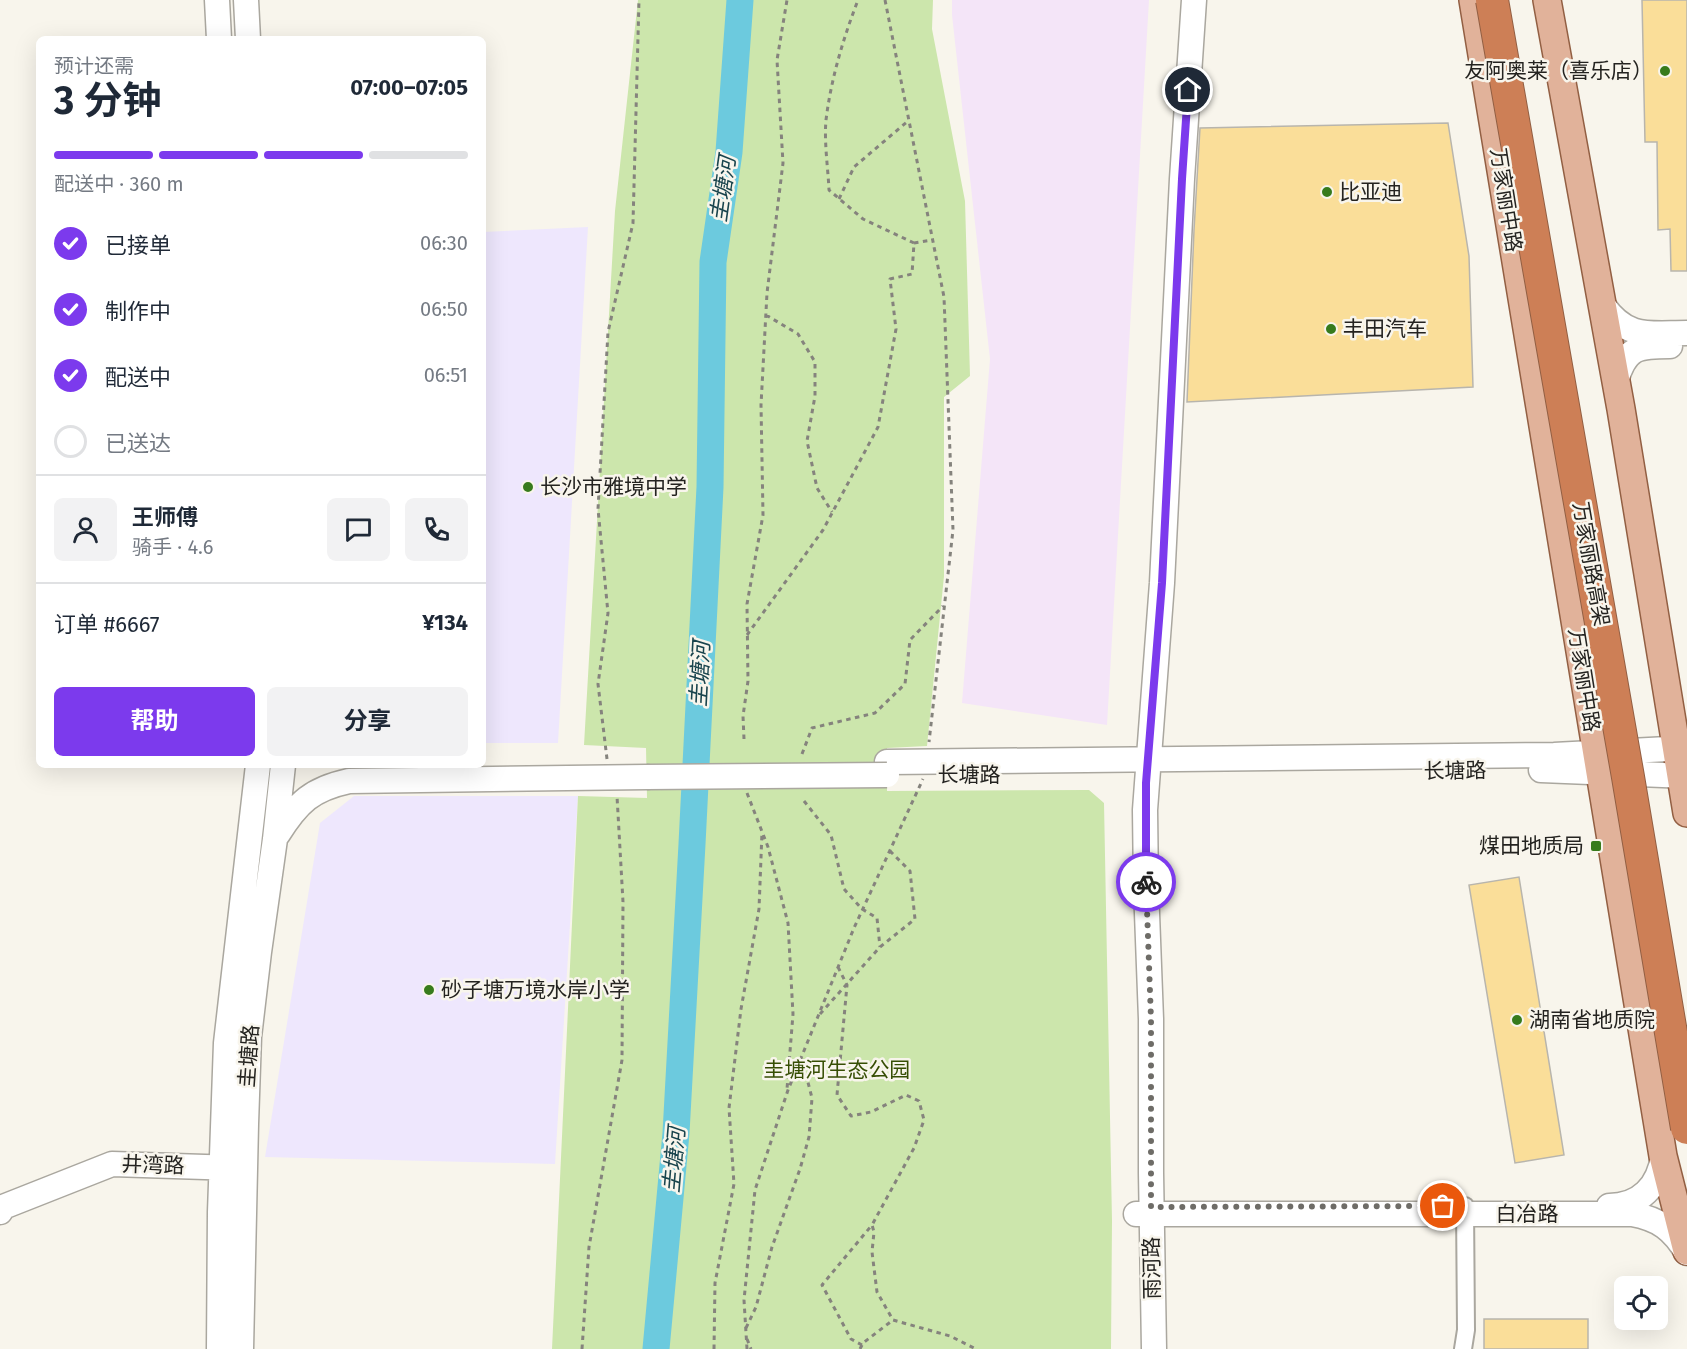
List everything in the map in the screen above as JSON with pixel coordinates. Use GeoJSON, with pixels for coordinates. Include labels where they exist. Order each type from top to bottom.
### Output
{"type":"FeatureCollection","features":[{"type":"Feature","properties":{"kind":"highway","name":"万家丽路高架"},"geometry":{"type":"LineString","coordinates":[[1492,0],[1624,753],[1687,1128]]}},
{"type":"Feature","properties":{"kind":"highway","name":"万家丽路高架"},"geometry":{"type":"LineString","coordinates":[[1513,0],[1687,1003]]}},
{"type":"Feature","properties":{"kind":"main road"},"geometry":{"type":"LineString","coordinates":[[217,0],[219,36]]}},
{"type":"Feature","properties":{"kind":"main road"},"geometry":{"type":"LineString","coordinates":[[246,0],[248,36]]}},
{"type":"Feature","properties":{"kind":"main road","name":"雨河路"},"geometry":{"type":"LineString","coordinates":[[1140,767],[1146,583],[1165,178],[1177,0]]}},
{"type":"Feature","properties":{"kind":"main road","name":"雨河路"},"geometry":{"type":"LineString","coordinates":[[1154,1349],[1144,1210],[1130,829],[1140,767],[1162,583],[1182,179],[1194,0]]}},
{"type":"Feature","properties":{"kind":"main road","name":"万家丽中路"},"geometry":{"type":"LineString","coordinates":[[1473,0],[1663,1156],[1687,1252]]}},
{"type":"Feature","properties":{"kind":"main road"},"geometry":{"type":"LineString","coordinates":[[1547,0],[1682,749],[1687,813]]}},
{"type":"Feature","properties":{"kind":"main road"},"geometry":{"type":"LineString","coordinates":[[1603,305],[1613,319],[1634,331],[1687,333]]}},
{"type":"Feature","properties":{"kind":"main road"},"geometry":{"type":"LineString","coordinates":[[1616,381],[1621,366],[1635,350],[1647,346],[1687,346]]}},
{"type":"Feature","properties":{"kind":"main road","name":"长塘路"},"geometry":{"type":"LineString","coordinates":[[1597,762],[1682,749]]}},
{"type":"Feature","properties":{"kind":"main road","name":"长塘路"},"geometry":{"type":"LineString","coordinates":[[275,839],[292,812],[306,798],[330,786],[349,781],[608,770],[1140,767],[1554,755],[1684,776]]}},
{"type":"Feature","properties":{"kind":"main road","name":"长塘路"},"geometry":{"type":"LineString","coordinates":[[486,764],[608,770]]}},
{"type":"Feature","properties":{"kind":"main road","name":"圭塘路"},"geometry":{"type":"LineString","coordinates":[[241,1349],[226,1043],[258,768]]}},
{"type":"Feature","properties":{"kind":"main road","name":"圭塘路"},"geometry":{"type":"LineString","coordinates":[[219,1349],[233,1168],[258,952],[275,839],[283,768]]}},
{"type":"Feature","properties":{"kind":"main road","name":"白冶路"},"geometry":{"type":"LineString","coordinates":[[1465,1210],[1617,1206],[1631,1202],[1652,1188],[1661,1168],[1663,1156]]}},
{"type":"Feature","properties":{"kind":"main road","name":"井湾路"},"geometry":{"type":"LineString","coordinates":[[0,1212],[3,1207],[112,1164],[233,1168]]}},
{"type":"Feature","properties":{"kind":"main road","name":"雨河路"},"geometry":{"type":"LineString","coordinates":[[1138,1349],[1144,1210]]}},
{"type":"Feature","properties":{"kind":"main road","name":"白冶路"},"geometry":{"type":"LineString","coordinates":[[1144,1210],[1465,1210],[1632,1214],[1650,1218],[1665,1226],[1687,1252]]}},
{"type":"Feature","properties":{"kind":"street"},"geometry":{"type":"LineString","coordinates":[[1463,1349],[1466,1330],[1465,1210]]}},
{"type":"Feature","properties":{"kind":"path"},"geometry":{"type":"LineString","coordinates":[[582,1349],[589,1247],[622,1060],[623,902],[618,797],[608,770],[598,684],[608,613],[598,508],[608,332],[633,223],[639,0]]}},
{"type":"Feature","properties":{"kind":"path"},"geometry":{"type":"LineString","coordinates":[[744,739],[743,716],[748,681],[747,604],[764,515],[761,405],[767,293],[783,163],[777,60],[787,0]]}},
{"type":"Feature","properties":{"kind":"path"},"geometry":{"type":"LineString","coordinates":[[858,0],[834,72],[826,123],[829,190],[863,219],[914,243],[932,240]]}},
{"type":"Feature","properties":{"kind":"path"},"geometry":{"type":"LineString","coordinates":[[749,1349],[746,1338],[744,1300],[755,1191],[787,1095],[817,1018],[862,909],[926,769],[953,530],[944,297],[885,0]]}},
{"type":"Feature","properties":{"kind":"path"},"geometry":{"type":"LineString","coordinates":[[840,199],[854,167],[909,120]]}},
{"type":"Feature","properties":{"kind":"path"},"geometry":{"type":"LineString","coordinates":[[747,635],[823,530],[878,427],[896,329],[890,279],[912,274],[914,243]]}},
{"type":"Feature","properties":{"kind":"path"},"geometry":{"type":"LineString","coordinates":[[766,315],[798,334],[815,362],[815,396],[807,441],[817,488],[832,512]]}},
{"type":"Feature","properties":{"kind":"path"},"geometry":{"type":"LineString","coordinates":[[802,754],[812,728],[875,713],[905,684],[910,640],[945,604]]}},
{"type":"Feature","properties":{"kind":"path"},"geometry":{"type":"LineString","coordinates":[[746,789],[768,847],[788,922],[793,1014],[787,1095]]}},
{"type":"Feature","properties":{"kind":"path"},"geometry":{"type":"LineString","coordinates":[[804,801],[831,835],[844,889],[862,909],[877,918],[880,947]]}},
{"type":"Feature","properties":{"kind":"path"},"geometry":{"type":"LineString","coordinates":[[714,1349],[715,1283],[734,1184],[729,1108],[741,1009],[759,909],[762,832]]}},
{"type":"Feature","properties":{"kind":"path"},"geometry":{"type":"LineString","coordinates":[[817,1018],[880,947],[915,919],[910,871],[890,851]]}},
{"type":"Feature","properties":{"kind":"path"},"geometry":{"type":"LineString","coordinates":[[838,967],[847,985],[837,1095],[851,1116],[871,1112],[906,1095],[919,1101],[924,1120],[914,1148],[872,1225],[822,1285],[851,1339],[861,1347],[893,1320]]}},
{"type":"Feature","properties":{"kind":"path"},"geometry":{"type":"LineString","coordinates":[[746,1329],[756,1307],[772,1247],[800,1170],[809,1137],[812,1098],[802,1057]]}},
{"type":"Feature","properties":{"kind":"path"},"geometry":{"type":"LineString","coordinates":[[872,1225],[874,1232],[872,1252],[877,1292],[893,1320],[950,1336],[976,1349]]}},
{"type":"Feature","properties":{"kind":"shaded area"},"geometry":{"type":"Polygon","coordinates":[[[952,0],[1149,0],[1107,725],[962,703],[990,359],[952,0]]]}},
{"type":"Feature","properties":{"kind":"shaded area","name":"长沙市雅境中学"},"geometry":{"type":"Polygon","coordinates":[[[588,227],[558,743],[486,743],[486,232],[588,227]]]}},
{"type":"Feature","properties":{"kind":"shaded area","name":"砂子塘万境水岸小学"},"geometry":{"type":"Polygon","coordinates":[[[354,796],[578,796],[555,1164],[265,1157],[320,823],[354,796]]]}},
{"type":"Feature","properties":{"kind":"green space","name":"圭塘河生态公园"},"geometry":{"type":"Polygon","coordinates":[[[638,0],[933,0],[932,29],[965,201],[970,376],[944,397],[944,576],[927,746],[887,748],[887,791],[1089,790],[1104,803],[1112,1221],[1111,1349],[552,1349],[578,796],[647,798],[646,748],[584,745],[615,211],[638,0]]]}},
{"type":"Feature","properties":{"kind":"building","name":"友阿奥莱（喜乐店）"},"geometry":{"type":"Polygon","coordinates":[[[1642,0],[1687,0],[1687,271],[1671,271],[1670,229],[1658,230],[1657,142],[1645,142],[1642,0]]]}},
{"type":"Feature","properties":{"kind":"building"},"geometry":{"type":"Polygon","coordinates":[[[1448,123],[1469,256],[1473,387],[1187,402],[1200,128],[1448,123]]]}},
{"type":"Feature","properties":{"kind":"building","name":"湖南省地质院"},"geometry":{"type":"Polygon","coordinates":[[[1519,877],[1564,1155],[1515,1163],[1469,885],[1519,877]]]}},
{"type":"Feature","properties":{"kind":"building"},"geometry":{"type":"Polygon","coordinates":[[[1484,1319],[1588,1319],[1588,1349],[1484,1349],[1484,1319]]]}},
{"type":"Feature","properties":{"kind":"waterway","name":"圭塘河"},"geometry":{"type":"LineString","coordinates":[[656,1349],[676,1133],[692,844],[710,487],[713,262],[729,152],[740,0]]}},
{"type":"Feature","properties":{"kind":"way so far"},"geometry":{"type":"LineString","coordinates":[[1146,882],[1151,1019],[1151,1207],[1443,1206]]}},
{"type":"Feature","properties":{"kind":"place","name":"友阿奥莱（喜乐店）"},"geometry":{"type":"Point","coordinates":[1665,71]}},
{"type":"Feature","properties":{"kind":"place","name":"比亚迪"},"geometry":{"type":"Point","coordinates":[1327,192]}},
{"type":"Feature","properties":{"kind":"place","name":"丰田汽车"},"geometry":{"type":"Point","coordinates":[1331,329]}},
{"type":"Feature","properties":{"kind":"place","name":"长沙市雅境中学"},"geometry":{"type":"Point","coordinates":[528,487]}},
{"type":"Feature","properties":{"kind":"place","name":"煤田地质局"},"geometry":{"type":"Point","coordinates":[1596,846]}},
{"type":"Feature","properties":{"kind":"place","name":"砂子塘万境水岸小学"},"geometry":{"type":"Point","coordinates":[429,990]}},
{"type":"Feature","properties":{"kind":"place","name":"湖南省地质院"},"geometry":{"type":"Point","coordinates":[1517,1020]}},
{"type":"Feature","properties":{"kind":"route"},"geometry":{"type":"LineString","coordinates":[[1146,882],[1146,783],[1162,583],[1188,90]]}}]}
